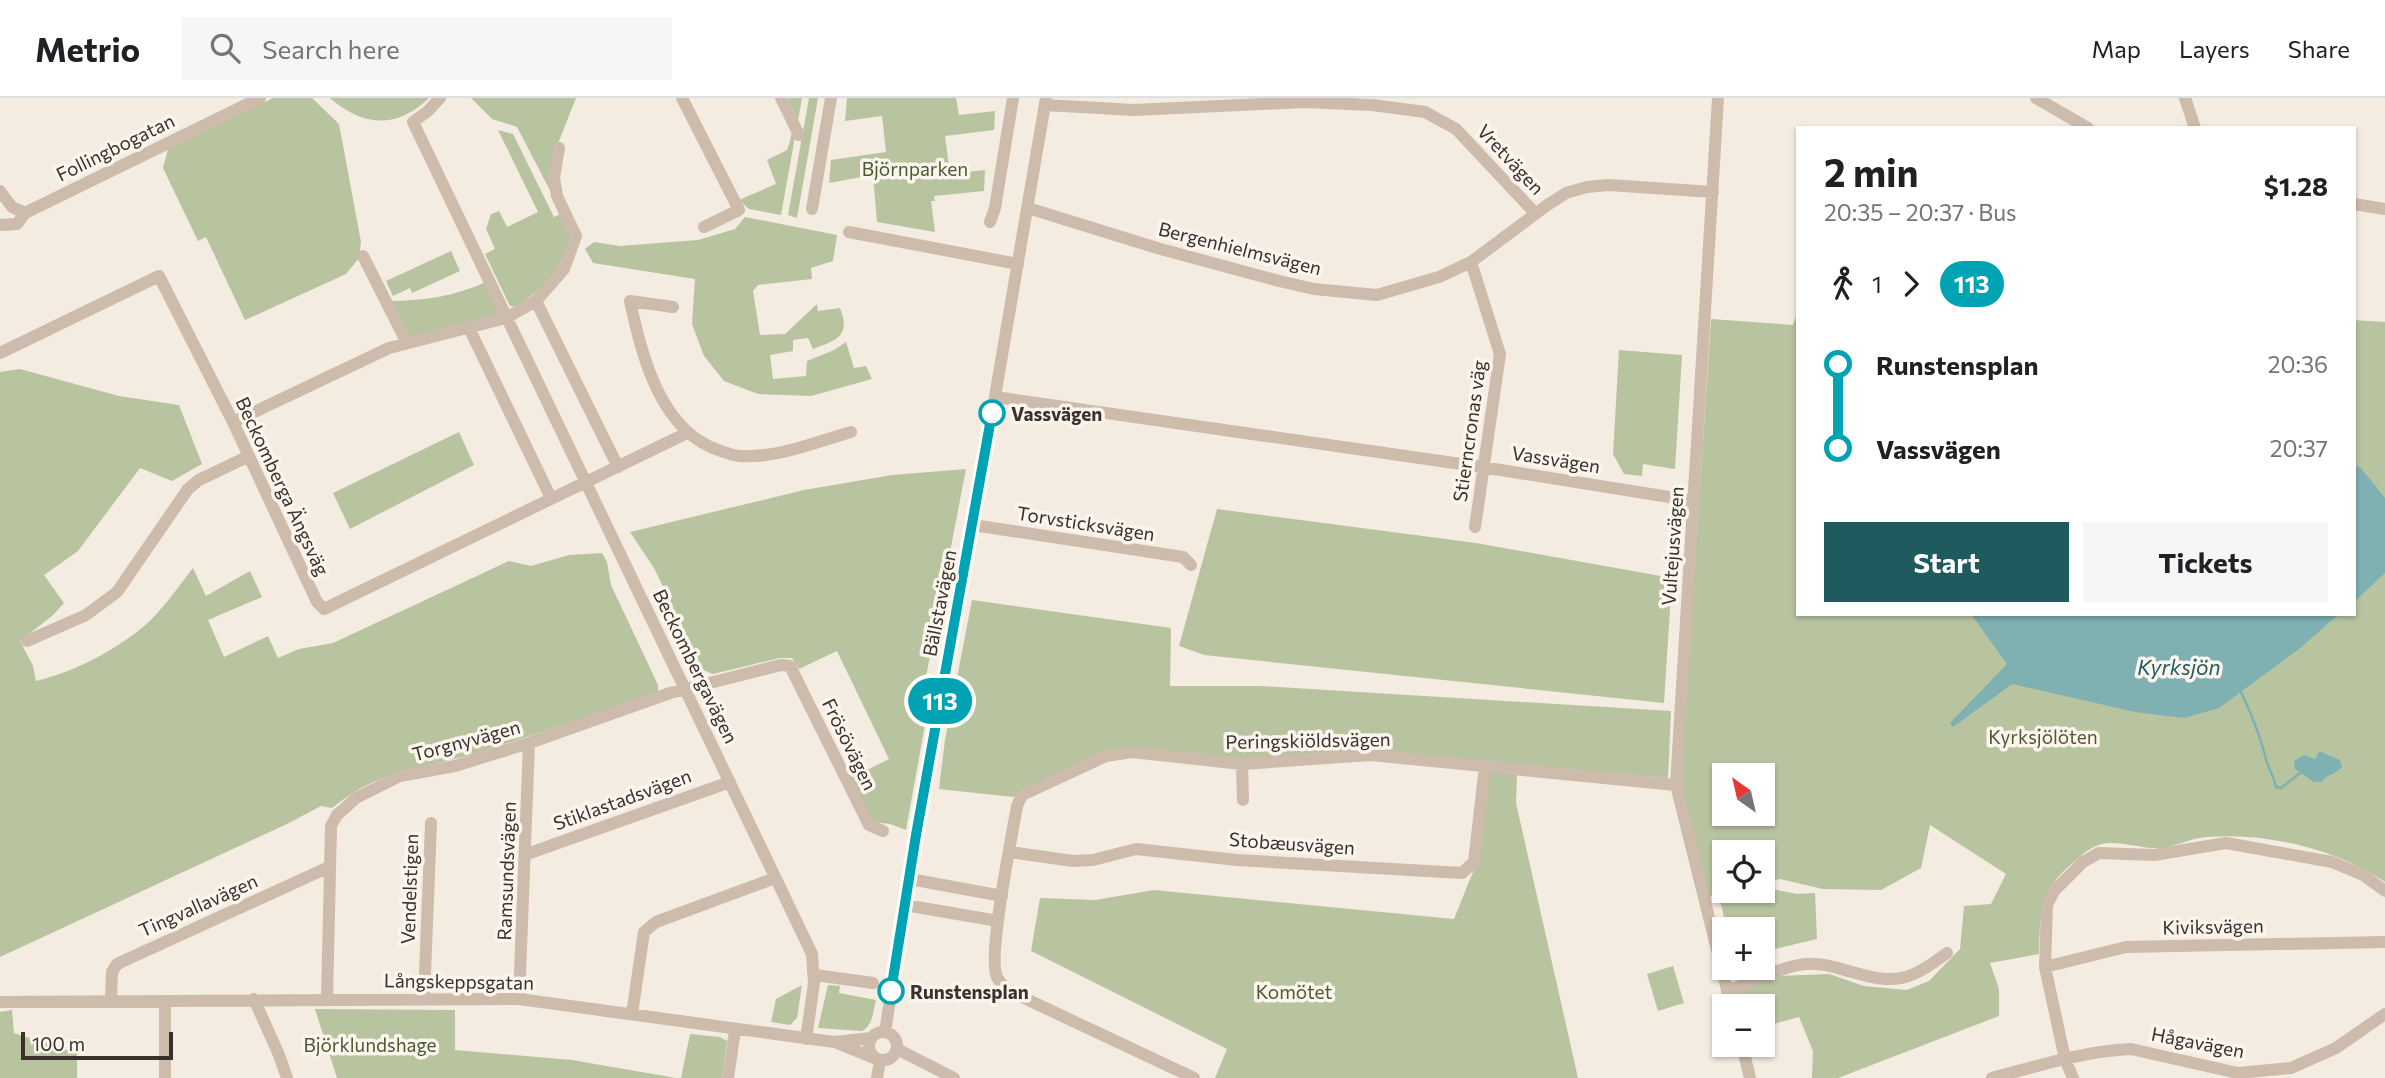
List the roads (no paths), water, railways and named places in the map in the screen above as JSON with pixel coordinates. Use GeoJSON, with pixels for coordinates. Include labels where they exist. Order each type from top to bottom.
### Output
{"type":"FeatureCollection","features":[{"type":"Feature","properties":{"kind":"street","name":"Follingbogatan"},"geometry":{"type":"LineString","coordinates":[[0,225],[17,224],[26,213],[260,98]]}},
{"type":"Feature","properties":{"kind":"street","name":"Beckombergavägen"},"geometry":{"type":"LineString","coordinates":[[440,98],[413,122],[812,954],[815,975],[806,1039]]}},
{"type":"Feature","properties":{"kind":"street"},"geometry":{"type":"LineString","coordinates":[[682,98],[739,210],[704,227]]}},
{"type":"Feature","properties":{"kind":"street"},"geometry":{"type":"LineString","coordinates":[[781,98],[799,135]]}},
{"type":"Feature","properties":{"kind":"street"},"geometry":{"type":"LineString","coordinates":[[812,209],[831,98]]}},
{"type":"Feature","properties":{"kind":"street"},"geometry":{"type":"LineString","coordinates":[[990,222],[995,208],[1013,98]]}},
{"type":"Feature","properties":{"kind":"street","name":"Vultejusvägen"},"geometry":{"type":"LineString","coordinates":[[1718,98],[1676,785],[1728,994]]}},
{"type":"Feature","properties":{"kind":"street"},"geometry":{"type":"LineString","coordinates":[[2036,98],[2085,126]]}},
{"type":"Feature","properties":{"kind":"street"},"geometry":{"type":"LineString","coordinates":[[2185,98],[2194,126]]}},
{"type":"Feature","properties":{"kind":"street","name":"Bällstavägen"},"geometry":{"type":"LineString","coordinates":[[885,1032],[909,879],[1045,102]]}},
{"type":"Feature","properties":{"kind":"street","name":"Vretvägen"},"geometry":{"type":"LineString","coordinates":[[1045,102],[1134,110],[1305,102],[1372,105],[1425,112],[1456,129],[1535,213]]}},
{"type":"Feature","properties":{"kind":"street"},"geometry":{"type":"LineString","coordinates":[[233,422],[344,367],[389,348],[506,318],[536,301],[564,269],[576,236],[557,196],[554,178],[559,148]]}},
{"type":"Feature","properties":{"kind":"street","name":"Bergenhielmsvägen"},"geometry":{"type":"LineString","coordinates":[[1028,208],[1157,248],[1314,289],[1377,295],[1439,277],[1471,262],[1566,193],[1609,185],[1713,192]]}},
{"type":"Feature","properties":{"kind":"street"},"geometry":{"type":"LineString","coordinates":[[0,194],[12,206],[26,213]]}},
{"type":"Feature","properties":{"kind":"street"},"geometry":{"type":"LineString","coordinates":[[2356,204],[2385,209]]}},
{"type":"Feature","properties":{"kind":"street"},"geometry":{"type":"LineString","coordinates":[[849,232],[1018,264]]}},
{"type":"Feature","properties":{"kind":"street"},"geometry":{"type":"LineString","coordinates":[[363,257],[407,343]]}},
{"type":"Feature","properties":{"kind":"street","name":"Stierncronas väg"},"geometry":{"type":"LineString","coordinates":[[1471,262],[1500,354],[1475,527]]}},
{"type":"Feature","properties":{"kind":"street","name":"Beckomberga Ängsväg"},"geometry":{"type":"LineString","coordinates":[[0,353],[159,276],[233,422],[317,602],[324,609],[687,433]]}},
{"type":"Feature","properties":{"kind":"street"},"geometry":{"type":"LineString","coordinates":[[536,301],[618,467]]}},
{"type":"Feature","properties":{"kind":"street"},"geometry":{"type":"LineString","coordinates":[[673,307],[630,301],[638,335],[656,385],[687,433],[711,448],[739,457],[771,454],[851,432]]}},
{"type":"Feature","properties":{"kind":"street"},"geometry":{"type":"LineString","coordinates":[[469,328],[551,498]]}},
{"type":"Feature","properties":{"kind":"street","name":"Vassvägen"},"geometry":{"type":"LineString","coordinates":[[995,397],[1482,467],[1694,501]]}},
{"type":"Feature","properties":{"kind":"street"},"geometry":{"type":"LineString","coordinates":[[27,641],[86,615],[117,592],[188,489],[199,480],[249,456]]}},
{"type":"Feature","properties":{"kind":"street","name":"Torvsticksvägen"},"geometry":{"type":"LineString","coordinates":[[973,525],[1184,557],[1191,565]]}},
{"type":"Feature","properties":{"kind":"street","name":"Torgnyvägen"},"geometry":{"type":"LineString","coordinates":[[327,999],[331,826],[337,815],[356,798],[400,776],[455,766],[686,688],[781,665],[790,666]]}},
{"type":"Feature","properties":{"kind":"street","name":"Frösövägen"},"geometry":{"type":"LineString","coordinates":[[790,666],[869,825],[883,831]]}},
{"type":"Feature","properties":{"kind":"street","name":"Ramsundsvägen"},"geometry":{"type":"LineString","coordinates":[[519,999],[527,854],[529,743]]}},
{"type":"Feature","properties":{"kind":"street","name":"Peringskiöldsvägen"},"geometry":{"type":"LineString","coordinates":[[1194,1078],[1007,990],[996,977],[994,962],[998,921],[1017,806],[1022,794],[1106,756],[1132,752],[1242,764],[1370,755],[1676,785]]}},
{"type":"Feature","properties":{"kind":"street"},"geometry":{"type":"LineString","coordinates":[[1242,764],[1244,800]]}},
{"type":"Feature","properties":{"kind":"street","name":"Stobæusvägen"},"geometry":{"type":"LineString","coordinates":[[1010,852],[1073,861],[1093,860],[1136,849],[1237,860],[1462,873],[1474,862],[1485,766]]}},
{"type":"Feature","properties":{"kind":"street","name":"Stiklastadsvägen"},"geometry":{"type":"LineString","coordinates":[[527,854],[730,782]]}},
{"type":"Feature","properties":{"kind":"street","name":"Vendelstigen"},"geometry":{"type":"LineString","coordinates":[[424,999],[431,823]]}},
{"type":"Feature","properties":{"kind":"street"},"geometry":{"type":"LineString","coordinates":[[2073,1078],[2065,1059],[2045,967],[2047,905],[2054,891],[2069,874],[2099,853],[2154,855],[2226,843],[2332,862],[2363,875],[2385,891]]}},
{"type":"Feature","properties":{"kind":"street","name":"Tingvallavägen"},"geometry":{"type":"LineString","coordinates":[[111,1000],[112,972],[117,964],[329,867]]}},
{"type":"Feature","properties":{"kind":"street"},"geometry":{"type":"LineString","coordinates":[[632,1014],[644,932],[656,922],[775,878]]}},
{"type":"Feature","properties":{"kind":"street"},"geometry":{"type":"LineString","coordinates":[[909,879],[1002,896]]}},
{"type":"Feature","properties":{"kind":"street"},"geometry":{"type":"LineString","coordinates":[[905,905],[998,921]]}},
{"type":"Feature","properties":{"kind":"street","name":"Kiviksvägen"},"geometry":{"type":"LineString","coordinates":[[2045,967],[2126,947],[2385,942]]}},
{"type":"Feature","properties":{"kind":"street"},"geometry":{"type":"LineString","coordinates":[[1727,991],[1779,971],[1813,963],[1864,976],[1891,981],[1902,980],[1925,970],[1947,953]]}},
{"type":"Feature","properties":{"kind":"street"},"geometry":{"type":"LineString","coordinates":[[815,975],[873,983]]}},
{"type":"Feature","properties":{"kind":"street"},"geometry":{"type":"LineString","coordinates":[[254,999],[287,1078]]}},
{"type":"Feature","properties":{"kind":"street","name":"Långskeppsgatan"},"geometry":{"type":"LineString","coordinates":[[0,1002],[519,999],[806,1039],[834,1042],[872,1038]]}},
{"type":"Feature","properties":{"kind":"street"},"geometry":{"type":"LineString","coordinates":[[164,1002],[165,1078]]}},
{"type":"Feature","properties":{"kind":"street","name":"Hågavägen"},"geometry":{"type":"LineString","coordinates":[[1992,1078],[2065,1059],[2131,1049],[2238,1073],[2291,1068],[2336,1048],[2385,1014]]}},
{"type":"Feature","properties":{"kind":"street"},"geometry":{"type":"LineString","coordinates":[[728,1078],[735,1030]]}},
{"type":"Feature","properties":{"kind":"street"},"geometry":{"type":"LineString","coordinates":[[877,1059],[892,1058],[897,1049],[895,1039],[885,1032],[872,1038],[869,1047],[877,1059],[877,1078]]}},
{"type":"Feature","properties":{"kind":"street","name":"Långskeppsgatan"},"geometry":{"type":"LineString","coordinates":[[834,1042],[877,1059]]}},
{"type":"Feature","properties":{"kind":"street"},"geometry":{"type":"LineString","coordinates":[[897,1049],[954,1078]]}},
{"type":"Feature","properties":{"kind":"street"},"geometry":{"type":"LineString","coordinates":[[1745,1057],[1750,1078]]}},
{"type":"Feature","properties":{"kind":"water"},"geometry":{"type":"Polygon","coordinates":[[[2356,465],[2385,498],[2385,573],[2356,600],[2356,465]]]}},
{"type":"Feature","properties":{"kind":"water","name":"Kyrksjön"},"geometry":{"type":"Polygon","coordinates":[[[1972,616],[2337,616],[2299,649],[2219,708],[2184,718],[2135,712],[2012,684],[1953,727],[1950,723],[2007,664],[1972,616]]]}},
{"type":"Feature","properties":{"kind":"water"},"geometry":{"type":"Polygon","coordinates":[[[2319,751],[2340,760],[2342,767],[2321,782],[2314,782],[2295,769],[2294,761],[2304,755],[2315,759],[2319,751]]]}},
{"type":"Feature","properties":{"kind":"waterway"},"geometry":{"type":"LineString","coordinates":[[2241,692],[2276,787],[2281,788],[2300,773]]}},
{"type":"Feature","properties":{"kind":"place","name":"Vassvägen"},"geometry":{"type":"Point","coordinates":[992,413]}},
{"type":"Feature","properties":{"kind":"place","name":"Runstensplan"},"geometry":{"type":"Point","coordinates":[891,991]}},
{"type":"Feature","properties":{"kind":"park label","name":"Björnparken"},"geometry":{"type":"Point","coordinates":[915,168]}},
{"type":"Feature","properties":{"kind":"park label","name":"Kyrksjölöten"},"geometry":{"type":"Point","coordinates":[2043,736]}},
{"type":"Feature","properties":{"kind":"park label","name":"Komötet"},"geometry":{"type":"Point","coordinates":[1294,991]}},
{"type":"Feature","properties":{"kind":"park label","name":"Björklundshage"},"geometry":{"type":"Point","coordinates":[370,1044]}}]}
